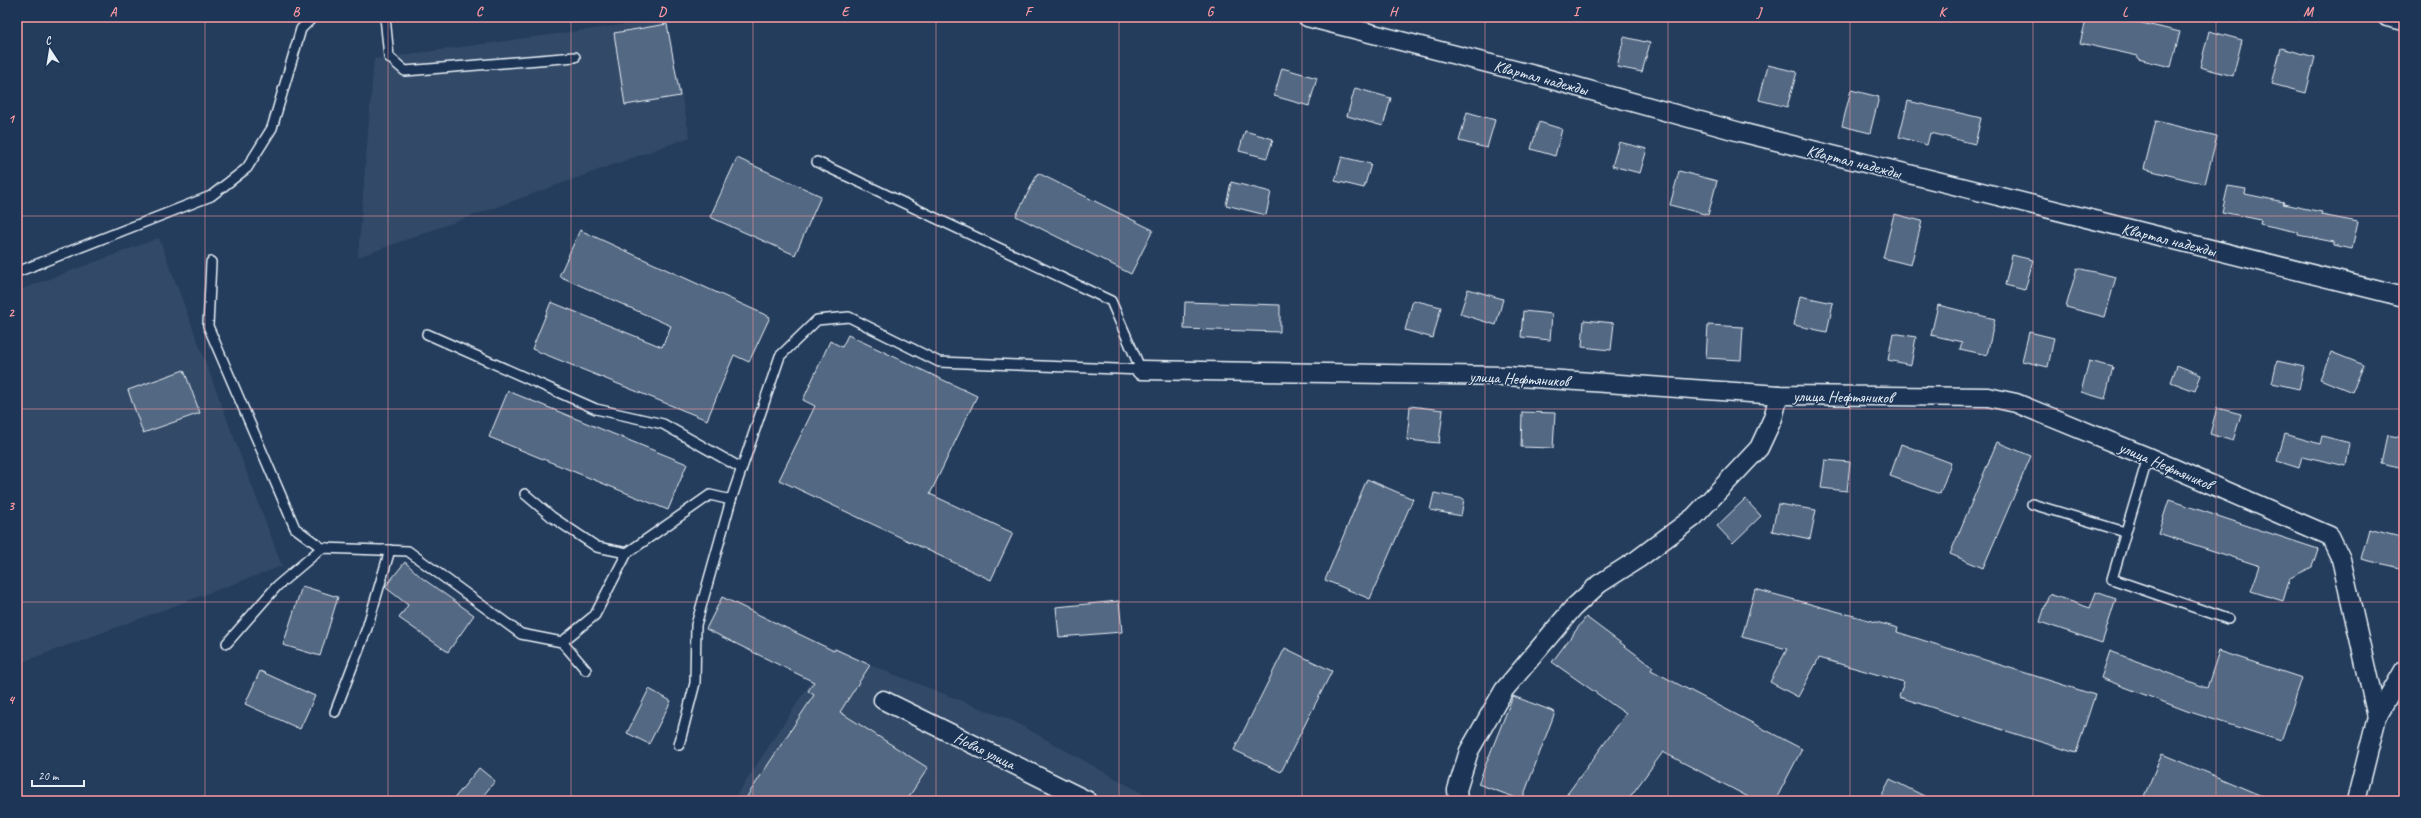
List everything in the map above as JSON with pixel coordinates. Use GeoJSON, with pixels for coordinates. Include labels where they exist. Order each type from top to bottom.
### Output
{"type":"FeatureCollection","features":[{"type":"Feature","properties":{"kind":"street","name":"Квартал надежды"},"geometry":{"type":"LineString","coordinates":[[1307,17],[1538,76],[1740,132],[2404,297]]}},
{"type":"Feature","properties":{"kind":"street"},"geometry":{"type":"LineString","coordinates":[[2387,17],[2404,21]]}},
{"type":"Feature","properties":{"kind":"street","name":"улица Нефтяников"},"geometry":{"type":"LineString","coordinates":[[1141,370],[1506,376],[1779,395],[1988,398],[2016,403],[2148,456],[2330,536],[2341,559],[2377,717]]}},
{"type":"Feature","properties":{"kind":"street"},"geometry":{"type":"LineString","coordinates":[[1458,801],[1457,790],[1469,751],[1504,690],[1574,608],[1599,584],[1638,559],[1694,517],[1759,448],[1773,418],[1779,395]]}},
{"type":"Feature","properties":{"kind":"street"},"geometry":{"type":"LineString","coordinates":[[2356,801],[2377,717],[2404,670]]}},
{"type":"Feature","properties":{"kind":"street","name":"Новая улица"},"geometry":{"type":"LineString","coordinates":[[883,700],[1088,801]]}},
{"type":"Feature","properties":{"kind":"lane"},"geometry":{"type":"LineString","coordinates":[[17,272],[211,196],[247,168],[272,128],[300,29],[313,17]]}},
{"type":"Feature","properties":{"kind":"lane"},"geometry":{"type":"LineString","coordinates":[[385,17],[389,57],[405,72],[575,57]]}},
{"type":"Feature","properties":{"kind":"lane"},"geometry":{"type":"LineString","coordinates":[[679,745],[695,683],[696,625],[741,468],[780,356],[817,320],[850,318],[939,362],[1141,370],[1111,301],[817,162]]}},
{"type":"Feature","properties":{"kind":"lane"},"geometry":{"type":"LineString","coordinates":[[211,262],[208,326],[295,528],[322,548],[408,551],[521,634],[562,642],[586,670]]}},
{"type":"Feature","properties":{"kind":"lane"},"geometry":{"type":"LineString","coordinates":[[427,334],[596,409],[663,424],[741,468]]}},
{"type":"Feature","properties":{"kind":"lane"},"geometry":{"type":"LineString","coordinates":[[2148,456],[2112,579],[2228,619]]}},
{"type":"Feature","properties":{"kind":"lane"},"geometry":{"type":"LineString","coordinates":[[525,494],[552,517],[597,547],[627,554]]}},
{"type":"Feature","properties":{"kind":"lane"},"geometry":{"type":"LineString","coordinates":[[562,642],[595,615],[627,554],[710,495],[731,500]]}},
{"type":"Feature","properties":{"kind":"lane"},"geometry":{"type":"LineString","coordinates":[[2032,504],[2126,532]]}},
{"type":"Feature","properties":{"kind":"lane"},"geometry":{"type":"LineString","coordinates":[[228,643],[277,586],[322,548]]}},
{"type":"Feature","properties":{"kind":"lane"},"geometry":{"type":"LineString","coordinates":[[335,712],[367,628],[390,550]]}},
{"type":"Feature","properties":{"kind":"shaded area"},"geometry":{"type":"Polygon","coordinates":[[[666,19],[690,137],[358,257],[374,59],[666,19]]]}},
{"type":"Feature","properties":{"kind":"shaded area"},"geometry":{"type":"Polygon","coordinates":[[[159,238],[282,566],[17,664],[17,291],[159,238]]]}},
{"type":"Feature","properties":{"kind":"shaded area"},"geometry":{"type":"Polygon","coordinates":[[[834,647],[870,665],[1013,721],[1156,801],[733,801],[834,647]]]}},
{"type":"Feature","properties":{"kind":"building"},"geometry":{"type":"Polygon","coordinates":[[[2087,17],[2117,17],[2180,32],[2171,67],[2138,59],[2138,56],[2080,43],[2087,17]]]}},
{"type":"Feature","properties":{"kind":"building"},"geometry":{"type":"Polygon","coordinates":[[[667,24],[680,96],[625,105],[614,33],[667,24]]]}},
{"type":"Feature","properties":{"kind":"building"},"geometry":{"type":"Polygon","coordinates":[[[2209,31],[2242,40],[2233,76],[2200,67],[2209,31]]]}},
{"type":"Feature","properties":{"kind":"building"},"geometry":{"type":"Polygon","coordinates":[[[1624,37],[1650,43],[1642,72],[1617,67],[1624,37]]]}},
{"type":"Feature","properties":{"kind":"building"},"geometry":{"type":"Polygon","coordinates":[[[2281,48],[2315,57],[2306,93],[2272,84],[2281,48]]]}},
{"type":"Feature","properties":{"kind":"building"},"geometry":{"type":"Polygon","coordinates":[[[1768,65],[1797,72],[1787,107],[1759,100],[1768,65]]]}},
{"type":"Feature","properties":{"kind":"building"},"geometry":{"type":"Polygon","coordinates":[[[1282,68],[1317,78],[1309,106],[1274,96],[1282,68]]]}},
{"type":"Feature","properties":{"kind":"building"},"geometry":{"type":"Polygon","coordinates":[[[1355,88],[1391,98],[1383,126],[1347,116],[1355,88]]]}},
{"type":"Feature","properties":{"kind":"building"},"geometry":{"type":"Polygon","coordinates":[[[1851,90],[1879,97],[1870,133],[1842,126],[1851,90]]]}},
{"type":"Feature","properties":{"kind":"building"},"geometry":{"type":"Polygon","coordinates":[[[1908,101],[1981,118],[1975,144],[1930,133],[1927,145],[1899,137],[1908,101]]]}},
{"type":"Feature","properties":{"kind":"building"},"geometry":{"type":"Polygon","coordinates":[[[1467,112],[1495,120],[1487,148],[1459,141],[1467,112]]]}},
{"type":"Feature","properties":{"kind":"building"},"geometry":{"type":"Polygon","coordinates":[[[2156,121],[2217,136],[2205,184],[2144,169],[2156,121]]]}},
{"type":"Feature","properties":{"kind":"building"},"geometry":{"type":"Polygon","coordinates":[[[1539,122],[1562,129],[1555,156],[1531,149],[1539,122]]]}},
{"type":"Feature","properties":{"kind":"building"},"geometry":{"type":"Polygon","coordinates":[[[1245,131],[1273,139],[1267,158],[1239,151],[1245,131]]]}},
{"type":"Feature","properties":{"kind":"building"},"geometry":{"type":"Polygon","coordinates":[[[1619,142],[1647,149],[1640,173],[1612,166],[1619,142]]]}},
{"type":"Feature","properties":{"kind":"building"},"geometry":{"type":"Polygon","coordinates":[[[1342,157],[1371,164],[1364,188],[1335,181],[1342,157]]]}},
{"type":"Feature","properties":{"kind":"building"},"geometry":{"type":"Polygon","coordinates":[[[737,158],[821,196],[795,255],[710,217],[737,158]]]}},
{"type":"Feature","properties":{"kind":"building"},"geometry":{"type":"Polygon","coordinates":[[[1679,171],[1717,181],[1708,215],[1670,205],[1679,171]]]}},
{"type":"Feature","properties":{"kind":"building"},"geometry":{"type":"Polygon","coordinates":[[[1038,173],[1153,230],[1131,274],[1016,216],[1038,173]]]}},
{"type":"Feature","properties":{"kind":"building"},"geometry":{"type":"Polygon","coordinates":[[[1231,182],[1271,192],[1266,215],[1226,205],[1231,182]]]}},
{"type":"Feature","properties":{"kind":"building"},"geometry":{"type":"Polygon","coordinates":[[[2228,186],[2246,189],[2245,194],[2322,212],[2321,215],[2358,222],[2352,249],[2334,245],[2334,242],[2298,235],[2298,232],[2260,224],[2261,220],[2222,212],[2228,186]]]}},
{"type":"Feature","properties":{"kind":"building"},"geometry":{"type":"Polygon","coordinates":[[[1894,214],[1922,221],[1911,265],[1883,258],[1894,214]]]}},
{"type":"Feature","properties":{"kind":"building"},"geometry":{"type":"Polygon","coordinates":[[[580,230],[770,317],[749,362],[734,355],[707,420],[532,349],[551,302],[662,347],[671,326],[559,276],[580,230]]]}},
{"type":"Feature","properties":{"kind":"building"},"geometry":{"type":"Polygon","coordinates":[[[2012,255],[2033,260],[2025,290],[2005,285],[2012,255]]]}},
{"type":"Feature","properties":{"kind":"building"},"geometry":{"type":"Polygon","coordinates":[[[2077,268],[2116,277],[2105,317],[2066,307],[2077,268]]]}},
{"type":"Feature","properties":{"kind":"building"},"geometry":{"type":"Polygon","coordinates":[[[1468,289],[1503,299],[1496,325],[1460,314],[1468,289]]]}},
{"type":"Feature","properties":{"kind":"building"},"geometry":{"type":"Polygon","coordinates":[[[1800,296],[1833,303],[1827,332],[1794,325],[1800,296]]]}},
{"type":"Feature","properties":{"kind":"building"},"geometry":{"type":"Polygon","coordinates":[[[1413,300],[1441,307],[1433,338],[1405,330],[1413,300]]]}},
{"type":"Feature","properties":{"kind":"building"},"geometry":{"type":"Polygon","coordinates":[[[1185,302],[1280,305],[1280,332],[1184,329],[1185,302]]]}},
{"type":"Feature","properties":{"kind":"building"},"geometry":{"type":"Polygon","coordinates":[[[1938,305],[1995,319],[1987,355],[1960,349],[1962,342],[1931,335],[1938,305]]]}},
{"type":"Feature","properties":{"kind":"building"},"geometry":{"type":"Polygon","coordinates":[[[1523,311],[1552,314],[1550,340],[1521,337],[1523,311]]]}},
{"type":"Feature","properties":{"kind":"building"},"geometry":{"type":"Polygon","coordinates":[[[1584,320],[1614,323],[1611,350],[1582,347],[1584,320]]]}},
{"type":"Feature","properties":{"kind":"building"},"geometry":{"type":"Polygon","coordinates":[[[1708,325],[1743,327],[1741,360],[1706,358],[1708,325]]]}},
{"type":"Feature","properties":{"kind":"building"},"geometry":{"type":"Polygon","coordinates":[[[2029,332],[2054,338],[2048,367],[2022,361],[2029,332]]]}},
{"type":"Feature","properties":{"kind":"building"},"geometry":{"type":"Polygon","coordinates":[[[1893,333],[1916,337],[1911,365],[1888,360],[1893,333]]]}},
{"type":"Feature","properties":{"kind":"building"},"geometry":{"type":"Polygon","coordinates":[[[848,335],[977,396],[930,494],[1013,533],[991,580],[779,480],[815,406],[803,400],[830,341],[842,347],[848,335]]]}},
{"type":"Feature","properties":{"kind":"building"},"geometry":{"type":"Polygon","coordinates":[[[2331,352],[2364,365],[2352,392],[2320,379],[2331,352]]]}},
{"type":"Feature","properties":{"kind":"building"},"geometry":{"type":"Polygon","coordinates":[[[2089,361],[2113,367],[2105,399],[2081,392],[2089,361]]]}},
{"type":"Feature","properties":{"kind":"building"},"geometry":{"type":"Polygon","coordinates":[[[2277,361],[2304,367],[2299,389],[2272,383],[2277,361]]]}},
{"type":"Feature","properties":{"kind":"building"},"geometry":{"type":"Polygon","coordinates":[[[2177,365],[2201,375],[2195,391],[2171,382],[2177,365]]]}},
{"type":"Feature","properties":{"kind":"building"},"geometry":{"type":"Polygon","coordinates":[[[184,370],[200,413],[143,433],[128,390],[184,370]]]}},
{"type":"Feature","properties":{"kind":"building"},"geometry":{"type":"Polygon","coordinates":[[[508,391],[687,464],[668,510],[489,437],[508,391]]]}},
{"type":"Feature","properties":{"kind":"building"},"geometry":{"type":"Polygon","coordinates":[[[1410,406],[1443,410],[1439,443],[1407,440],[1410,406]]]}},
{"type":"Feature","properties":{"kind":"building"},"geometry":{"type":"Polygon","coordinates":[[[2217,408],[2241,414],[2233,441],[2210,434],[2217,408]]]}},
{"type":"Feature","properties":{"kind":"building"},"geometry":{"type":"Polygon","coordinates":[[[1522,412],[1555,413],[1553,448],[1521,447],[1522,412]]]}},
{"type":"Feature","properties":{"kind":"building"},"geometry":{"type":"Polygon","coordinates":[[[2285,434],[2320,444],[2322,436],[2350,443],[2346,466],[2302,456],[2299,468],[2277,461],[2285,434]]]}},
{"type":"Feature","properties":{"kind":"building"},"geometry":{"type":"Polygon","coordinates":[[[2387,435],[2404,438],[2404,468],[2381,463],[2387,435]]]}},
{"type":"Feature","properties":{"kind":"building"},"geometry":{"type":"Polygon","coordinates":[[[1997,442],[2031,456],[1983,568],[1950,554],[1997,442]]]}},
{"type":"Feature","properties":{"kind":"building"},"geometry":{"type":"Polygon","coordinates":[[[1901,444],[1951,463],[1940,494],[1890,476],[1901,444]]]}},
{"type":"Feature","properties":{"kind":"building"},"geometry":{"type":"Polygon","coordinates":[[[1825,460],[1850,462],[1847,491],[1821,488],[1825,460]]]}},
{"type":"Feature","properties":{"kind":"building"},"geometry":{"type":"Polygon","coordinates":[[[1367,479],[1413,499],[1370,599],[1325,580],[1367,479]]]}},
{"type":"Feature","properties":{"kind":"building"},"geometry":{"type":"Polygon","coordinates":[[[1434,493],[1464,499],[1461,516],[1430,510],[1434,493]]]}},
{"type":"Feature","properties":{"kind":"building"},"geometry":{"type":"Polygon","coordinates":[[[1745,499],[1761,516],[1733,543],[1717,526],[1745,499]]]}},
{"type":"Feature","properties":{"kind":"building"},"geometry":{"type":"Polygon","coordinates":[[[2169,500],[2318,549],[2312,567],[2290,578],[2283,601],[2251,591],[2260,566],[2158,533],[2169,500]]]}},
{"type":"Feature","properties":{"kind":"building"},"geometry":{"type":"Polygon","coordinates":[[[1778,504],[1816,510],[1810,539],[1772,531],[1778,504]]]}},
{"type":"Feature","properties":{"kind":"building"},"geometry":{"type":"Polygon","coordinates":[[[2369,529],[2404,538],[2404,569],[2361,559],[2369,529]]]}},
{"type":"Feature","properties":{"kind":"building"},"geometry":{"type":"Polygon","coordinates":[[[405,562],[422,578],[474,615],[448,652],[399,618],[408,605],[385,587],[405,562]]]}},
{"type":"Feature","properties":{"kind":"building"},"geometry":{"type":"Polygon","coordinates":[[[302,586],[338,597],[320,656],[283,645],[302,586]]]}},
{"type":"Feature","properties":{"kind":"building"},"geometry":{"type":"Polygon","coordinates":[[[1755,589],[1898,628],[1897,632],[2095,695],[2076,753],[1899,697],[1904,682],[1819,658],[1798,697],[1770,682],[1787,649],[1742,637],[1755,589]]]}},
{"type":"Feature","properties":{"kind":"building"},"geometry":{"type":"Polygon","coordinates":[[[2096,592],[2116,599],[2102,643],[2040,622],[2049,594],[2090,608],[2096,592]]]}},
{"type":"Feature","properties":{"kind":"building"},"geometry":{"type":"Polygon","coordinates":[[[722,597],[834,651],[835,649],[870,665],[840,712],[928,768],[906,801],[744,801],[814,695],[808,691],[814,682],[706,629],[722,597]]]}},
{"type":"Feature","properties":{"kind":"building"},"geometry":{"type":"Polygon","coordinates":[[[1119,601],[1122,632],[1059,637],[1056,607],[1119,601]]]}},
{"type":"Feature","properties":{"kind":"building"},"geometry":{"type":"Polygon","coordinates":[[[1586,617],[1653,667],[1651,670],[1802,749],[1775,801],[1756,801],[1663,752],[1627,801],[1562,801],[1626,714],[1552,662],[1586,617]]]}},
{"type":"Feature","properties":{"kind":"building"},"geometry":{"type":"Polygon","coordinates":[[[1285,648],[1332,671],[1281,772],[1234,750],[1285,648]]]}},
{"type":"Feature","properties":{"kind":"building"},"geometry":{"type":"Polygon","coordinates":[[[2110,651],[2207,688],[2219,651],[2302,678],[2281,741],[2187,711],[2101,678],[2110,651]]]}},
{"type":"Feature","properties":{"kind":"building"},"geometry":{"type":"Polygon","coordinates":[[[260,671],[315,696],[300,729],[245,704],[260,671]]]}},
{"type":"Feature","properties":{"kind":"building"},"geometry":{"type":"Polygon","coordinates":[[[649,689],[671,701],[649,744],[627,733],[649,689]]]}},
{"type":"Feature","properties":{"kind":"building"},"geometry":{"type":"Polygon","coordinates":[[[1513,696],[1555,712],[1522,800],[1478,784],[1513,696]]]}},
{"type":"Feature","properties":{"kind":"building"},"geometry":{"type":"Polygon","coordinates":[[[2162,754],[2274,801],[2142,801],[2162,754]]]}},
{"type":"Feature","properties":{"kind":"building"},"geometry":{"type":"Polygon","coordinates":[[[479,768],[495,781],[479,801],[452,801],[479,768]]]}},
{"type":"Feature","properties":{"kind":"building"},"geometry":{"type":"Polygon","coordinates":[[[1890,779],[1934,801],[1879,801],[1890,779]]]}}]}
